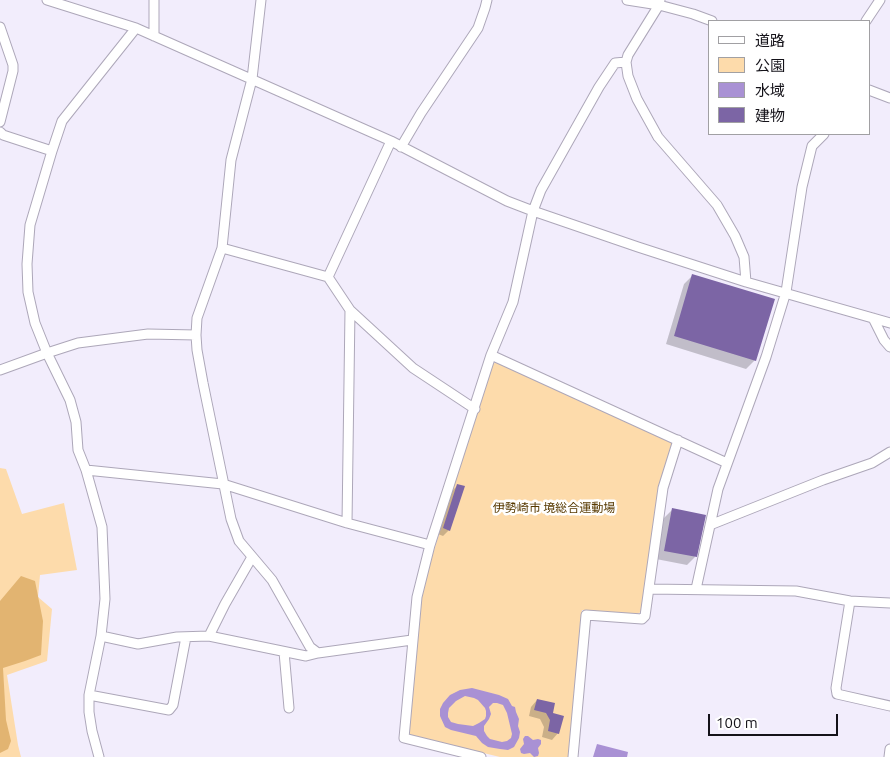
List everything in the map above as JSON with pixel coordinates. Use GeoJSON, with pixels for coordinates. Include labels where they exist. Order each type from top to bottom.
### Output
{"type":"FeatureCollection","features":[{"type":"Feature","properties":{"kind":"street"},"geometry":{"type":"LineString","coordinates":[[47,0],[136,28],[391,141],[508,201],[533,211],[746,282],[890,323]]}},
{"type":"Feature","properties":{"kind":"street"},"geometry":{"type":"LineString","coordinates":[[154,0],[154,36]]}},
{"type":"Feature","properties":{"kind":"street"},"geometry":{"type":"LineString","coordinates":[[261,0],[252,80],[231,160],[222,248],[198,318],[197,350],[223,484],[231,519],[239,541],[272,580],[310,647],[318,653]]}},
{"type":"Feature","properties":{"kind":"street"},"geometry":{"type":"LineString","coordinates":[[402,147],[421,113],[478,28],[487,0]]}},
{"type":"Feature","properties":{"kind":"street"},"geometry":{"type":"LineString","coordinates":[[627,0],[660,2],[709,20]]}},
{"type":"Feature","properties":{"kind":"street"},"geometry":{"type":"LineString","coordinates":[[867,20],[880,0]]}},
{"type":"Feature","properties":{"kind":"street"},"geometry":{"type":"LineString","coordinates":[[660,2],[628,55],[626,62],[628,76],[654,130],[717,206],[735,236],[744,257],[746,282]]}},
{"type":"Feature","properties":{"kind":"street"},"geometry":{"type":"LineString","coordinates":[[0,27],[13,65],[0,122]]}},
{"type":"Feature","properties":{"kind":"street"},"geometry":{"type":"LineString","coordinates":[[99,757],[92,731],[89,695],[101,636],[105,599],[102,527],[86,470],[78,450],[76,422],[70,400],[47,353],[36,323],[28,292],[27,264],[30,225],[62,121],[136,28]]}},
{"type":"Feature","properties":{"kind":"street"},"geometry":{"type":"LineString","coordinates":[[481,757],[404,738],[417,597],[430,545],[492,355],[513,302],[533,211],[541,190],[615,63],[626,62]]}},
{"type":"Feature","properties":{"kind":"street"},"geometry":{"type":"LineString","coordinates":[[870,90],[890,98]]}},
{"type":"Feature","properties":{"kind":"street"},"geometry":{"type":"LineString","coordinates":[[0,132],[3,135],[52,152]]}},
{"type":"Feature","properties":{"kind":"street"},"geometry":{"type":"LineString","coordinates":[[696,589],[718,489],[766,357],[786,292],[802,187],[812,146],[823,135]]}},
{"type":"Feature","properties":{"kind":"street"},"geometry":{"type":"LineString","coordinates":[[328,277],[391,141]]}},
{"type":"Feature","properties":{"kind":"street"},"geometry":{"type":"LineString","coordinates":[[222,248],[328,277],[350,310],[413,368],[475,409]]}},
{"type":"Feature","properties":{"kind":"street"},"geometry":{"type":"LineString","coordinates":[[347,523],[350,310]]}},
{"type":"Feature","properties":{"kind":"street"},"geometry":{"type":"LineString","coordinates":[[873,318],[884,340],[890,347]]}},
{"type":"Feature","properties":{"kind":"street"},"geometry":{"type":"LineString","coordinates":[[0,370],[78,343],[148,334],[196,335]]}},
{"type":"Feature","properties":{"kind":"street"},"geometry":{"type":"LineString","coordinates":[[492,355],[727,463]]}},
{"type":"Feature","properties":{"kind":"street"},"geometry":{"type":"LineString","coordinates":[[574,757],[586,615],[642,619],[645,616],[663,488],[678,440]]}},
{"type":"Feature","properties":{"kind":"street"},"geometry":{"type":"LineString","coordinates":[[710,525],[872,463],[890,452]]}},
{"type":"Feature","properties":{"kind":"street"},"geometry":{"type":"LineString","coordinates":[[86,470],[223,484],[347,523],[430,545]]}},
{"type":"Feature","properties":{"kind":"street"},"geometry":{"type":"LineString","coordinates":[[209,636],[252,557]]}},
{"type":"Feature","properties":{"kind":"street"},"geometry":{"type":"LineString","coordinates":[[649,589],[796,590],[850,601],[890,603]]}},
{"type":"Feature","properties":{"kind":"street"},"geometry":{"type":"LineString","coordinates":[[850,601],[836,688],[837,694],[890,706]]}},
{"type":"Feature","properties":{"kind":"street"},"geometry":{"type":"LineString","coordinates":[[101,636],[138,644],[177,637],[209,636],[306,656],[412,640]]}},
{"type":"Feature","properties":{"kind":"street"},"geometry":{"type":"LineString","coordinates":[[89,695],[169,710],[173,706],[186,636]]}},
{"type":"Feature","properties":{"kind":"street"},"geometry":{"type":"LineString","coordinates":[[284,652],[289,708]]}},
{"type":"Feature","properties":{"kind":"street"},"geometry":{"type":"LineString","coordinates":[[888,757],[890,749]]}},
{"type":"Feature","properties":{"kind":"green space","name":"伊勢崎市 境総合運動場"},"geometry":{"type":"Polygon","coordinates":[[[496,362],[670,440],[672,446],[660,484],[641,612],[637,614],[582,610],[569,757],[500,757],[411,736],[409,733],[418,615],[424,582],[492,365],[496,362]]]}},
{"type":"Feature","properties":{"kind":"green space"},"geometry":{"type":"Polygon","coordinates":[[[0,468],[6,469],[22,514],[64,503],[77,570],[40,575],[38,597],[52,609],[47,661],[7,675],[21,757],[0,757],[0,468]]]}},
{"type":"Feature","properties":{"kind":"shaded area"},"geometry":{"type":"Polygon","coordinates":[[[21,576],[35,581],[43,621],[41,655],[3,668],[6,720],[11,741],[8,749],[0,753],[0,601],[21,576]]]}},
{"type":"Feature","properties":{"kind":"water"},"geometry":{"type":"Polygon","coordinates":[[[472,688],[508,699],[512,706],[515,707],[519,719],[519,738],[514,747],[508,750],[488,747],[476,736],[445,727],[440,716],[440,709],[450,695],[460,690],[472,688]],[[465,696],[449,708],[448,717],[451,722],[473,726],[485,719],[486,711],[478,700],[465,696]],[[493,703],[489,707],[491,714],[484,726],[484,731],[490,739],[502,742],[507,741],[511,738],[512,734],[507,713],[503,705],[493,703]]]}},
{"type":"Feature","properties":{"kind":"water"},"geometry":{"type":"Polygon","coordinates":[[[525,736],[533,740],[541,740],[538,756],[534,757],[530,753],[521,753],[520,749],[524,744],[523,739],[525,736]]]}},
{"type":"Feature","properties":{"kind":"water"},"geometry":{"type":"Polygon","coordinates":[[[597,744],[628,752],[627,757],[593,757],[597,744]]]}},
{"type":"Feature","properties":{"kind":"building"},"geometry":{"type":"Polygon","coordinates":[[[692,274],[775,299],[756,361],[674,336],[692,274]]]}},
{"type":"Feature","properties":{"kind":"building"},"geometry":{"type":"Polygon","coordinates":[[[457,484],[465,486],[450,531],[443,528],[457,484]]]}},
{"type":"Feature","properties":{"kind":"building"},"geometry":{"type":"Polygon","coordinates":[[[672,508],[706,515],[697,557],[664,551],[672,508]]]}},
{"type":"Feature","properties":{"kind":"building"},"geometry":{"type":"Polygon","coordinates":[[[537,699],[555,703],[553,713],[564,716],[559,734],[548,731],[550,720],[546,713],[534,710],[537,699]]]}}]}
